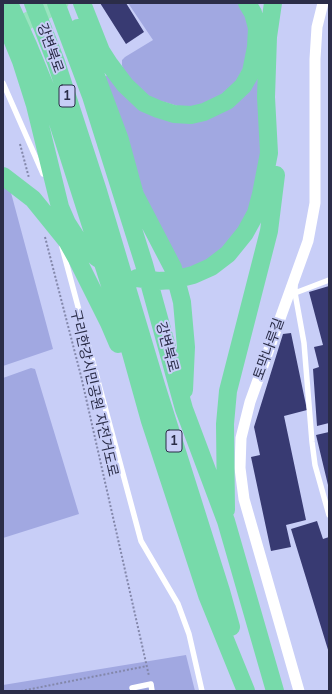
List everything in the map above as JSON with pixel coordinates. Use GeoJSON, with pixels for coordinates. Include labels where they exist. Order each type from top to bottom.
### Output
{"type":"FeatureCollection","features":[{"type":"Feature","properties":{"kind":"highway"},"geometry":{"type":"LineString","coordinates":[[9,3],[51,100],[126,335],[150,421],[207,596],[247,691]]}},
{"type":"Feature","properties":{"kind":"highway","name":"강변북로"},"geometry":{"type":"LineString","coordinates":[[33,3],[56,62],[98,191],[156,385],[221,591],[247,691]]}},
{"type":"Feature","properties":{"kind":"highway","name":"강변북로"},"geometry":{"type":"LineString","coordinates":[[56,3],[91,96],[144,264],[184,409],[226,521],[275,691]]}},
{"type":"Feature","properties":{"kind":"highway"},"geometry":{"type":"LineString","coordinates":[[68,3],[92,61],[120,140],[135,195],[173,268],[182,302],[186,347],[184,409]]}},
{"type":"Feature","properties":{"kind":"highway"},"geometry":{"type":"LineString","coordinates":[[82,3],[101,51],[125,85],[144,103],[154,108],[174,114],[191,115],[204,112],[227,101],[243,86],[251,72],[256,47],[257,28],[253,14],[247,3]]}},
{"type":"Feature","properties":{"kind":"highway"},"geometry":{"type":"LineString","coordinates":[[3,16],[21,61],[36,105],[60,207],[67,224],[76,236],[101,261],[117,271],[139,279],[158,281],[173,280],[193,275],[211,267],[228,254],[245,233],[256,213],[269,153],[266,97],[268,45],[274,3]]}},
{"type":"Feature","properties":{"kind":"highway"},"geometry":{"type":"LineString","coordinates":[[226,521],[225,424],[228,391],[269,231],[276,174],[268,135]]}},
{"type":"Feature","properties":{"kind":"highway"},"geometry":{"type":"LineString","coordinates":[[3,176],[33,199],[67,241],[109,323],[150,421]]}},
{"type":"Feature","properties":{"kind":"main road"},"geometry":{"type":"LineString","coordinates":[[3,12],[20,3]]}},
{"type":"Feature","properties":{"kind":"main road"},"geometry":{"type":"LineString","coordinates":[[3,34],[60,3]]}},
{"type":"Feature","properties":{"kind":"street","name":"토막나루길"},"geometry":{"type":"LineString","coordinates":[[299,691],[244,499],[240,468],[241,438],[250,402],[308,241],[315,203],[316,51],[317,27],[323,3]]}},
{"type":"Feature","properties":{"kind":"lane"},"geometry":{"type":"LineString","coordinates":[[3,83],[42,170],[44,178]]}},
{"type":"Feature","properties":{"kind":"lane"},"geometry":{"type":"LineString","coordinates":[[54,215],[141,541],[178,604],[189,634],[202,691]]}},
{"type":"Feature","properties":{"kind":"lane"},"geometry":{"type":"LineString","coordinates":[[296,275],[295,293],[304,343],[312,442],[316,465],[329,515]]}},
{"type":"Feature","properties":{"kind":"lane"},"geometry":{"type":"LineString","coordinates":[[295,293],[329,280]]}},
{"type":"Feature","properties":{"kind":"lane"},"geometry":{"type":"LineString","coordinates":[[132,688],[151,684],[152,691]]}},
{"type":"Feature","properties":{"kind":"path"},"geometry":{"type":"LineString","coordinates":[[19,138],[31,184]]}},
{"type":"Feature","properties":{"kind":"path","name":"구리한강시민공원 자전거도로"},"geometry":{"type":"LineString","coordinates":[[43,230],[82,376],[151,684]]}},
{"type":"Feature","properties":{"kind":"path"},"geometry":{"type":"LineString","coordinates":[[21,691],[147,666]]}},
{"type":"Feature","properties":{"kind":"shaded area"},"geometry":{"type":"Polygon","coordinates":[[[128,3],[239,3],[249,23],[250,56],[229,94],[188,109],[151,98],[124,73],[122,65],[122,60],[125,57],[153,40],[128,3]]]}},
{"type":"Feature","properties":{"kind":"shaded area"},"geometry":{"type":"Polygon","coordinates":[[[263,60],[264,151],[246,227],[206,262],[180,270],[153,220],[103,78],[109,74],[113,81],[195,120],[263,60]]]}},
{"type":"Feature","properties":{"kind":"shaded area"},"geometry":{"type":"Polygon","coordinates":[[[3,186],[10,189],[53,349],[3,366],[3,186]]]}},
{"type":"Feature","properties":{"kind":"shaded area"},"geometry":{"type":"Polygon","coordinates":[[[31,368],[35,369],[79,514],[3,538],[3,378],[31,368]]]}},
{"type":"Feature","properties":{"kind":"shaded area"},"geometry":{"type":"Polygon","coordinates":[[[186,655],[195,691],[3,691],[3,685],[186,655]]]}},
{"type":"Feature","properties":{"kind":"building"},"geometry":{"type":"Polygon","coordinates":[[[100,3],[126,3],[144,32],[126,44],[100,3]]]}},
{"type":"Feature","properties":{"kind":"building"},"geometry":{"type":"Polygon","coordinates":[[[329,286],[329,423],[317,426],[313,369],[319,367],[314,347],[323,345],[309,292],[329,286]]]}},
{"type":"Feature","properties":{"kind":"building"},"geometry":{"type":"Polygon","coordinates":[[[291,333],[307,410],[284,416],[306,520],[286,525],[291,547],[271,551],[251,457],[260,455],[254,427],[283,334],[291,333]]]}},
{"type":"Feature","properties":{"kind":"building"},"geometry":{"type":"Polygon","coordinates":[[[329,432],[329,484],[328,485],[316,435],[329,432]]]}},
{"type":"Feature","properties":{"kind":"building"},"geometry":{"type":"Polygon","coordinates":[[[317,521],[323,539],[329,537],[329,653],[291,529],[317,521]]]}}]}
